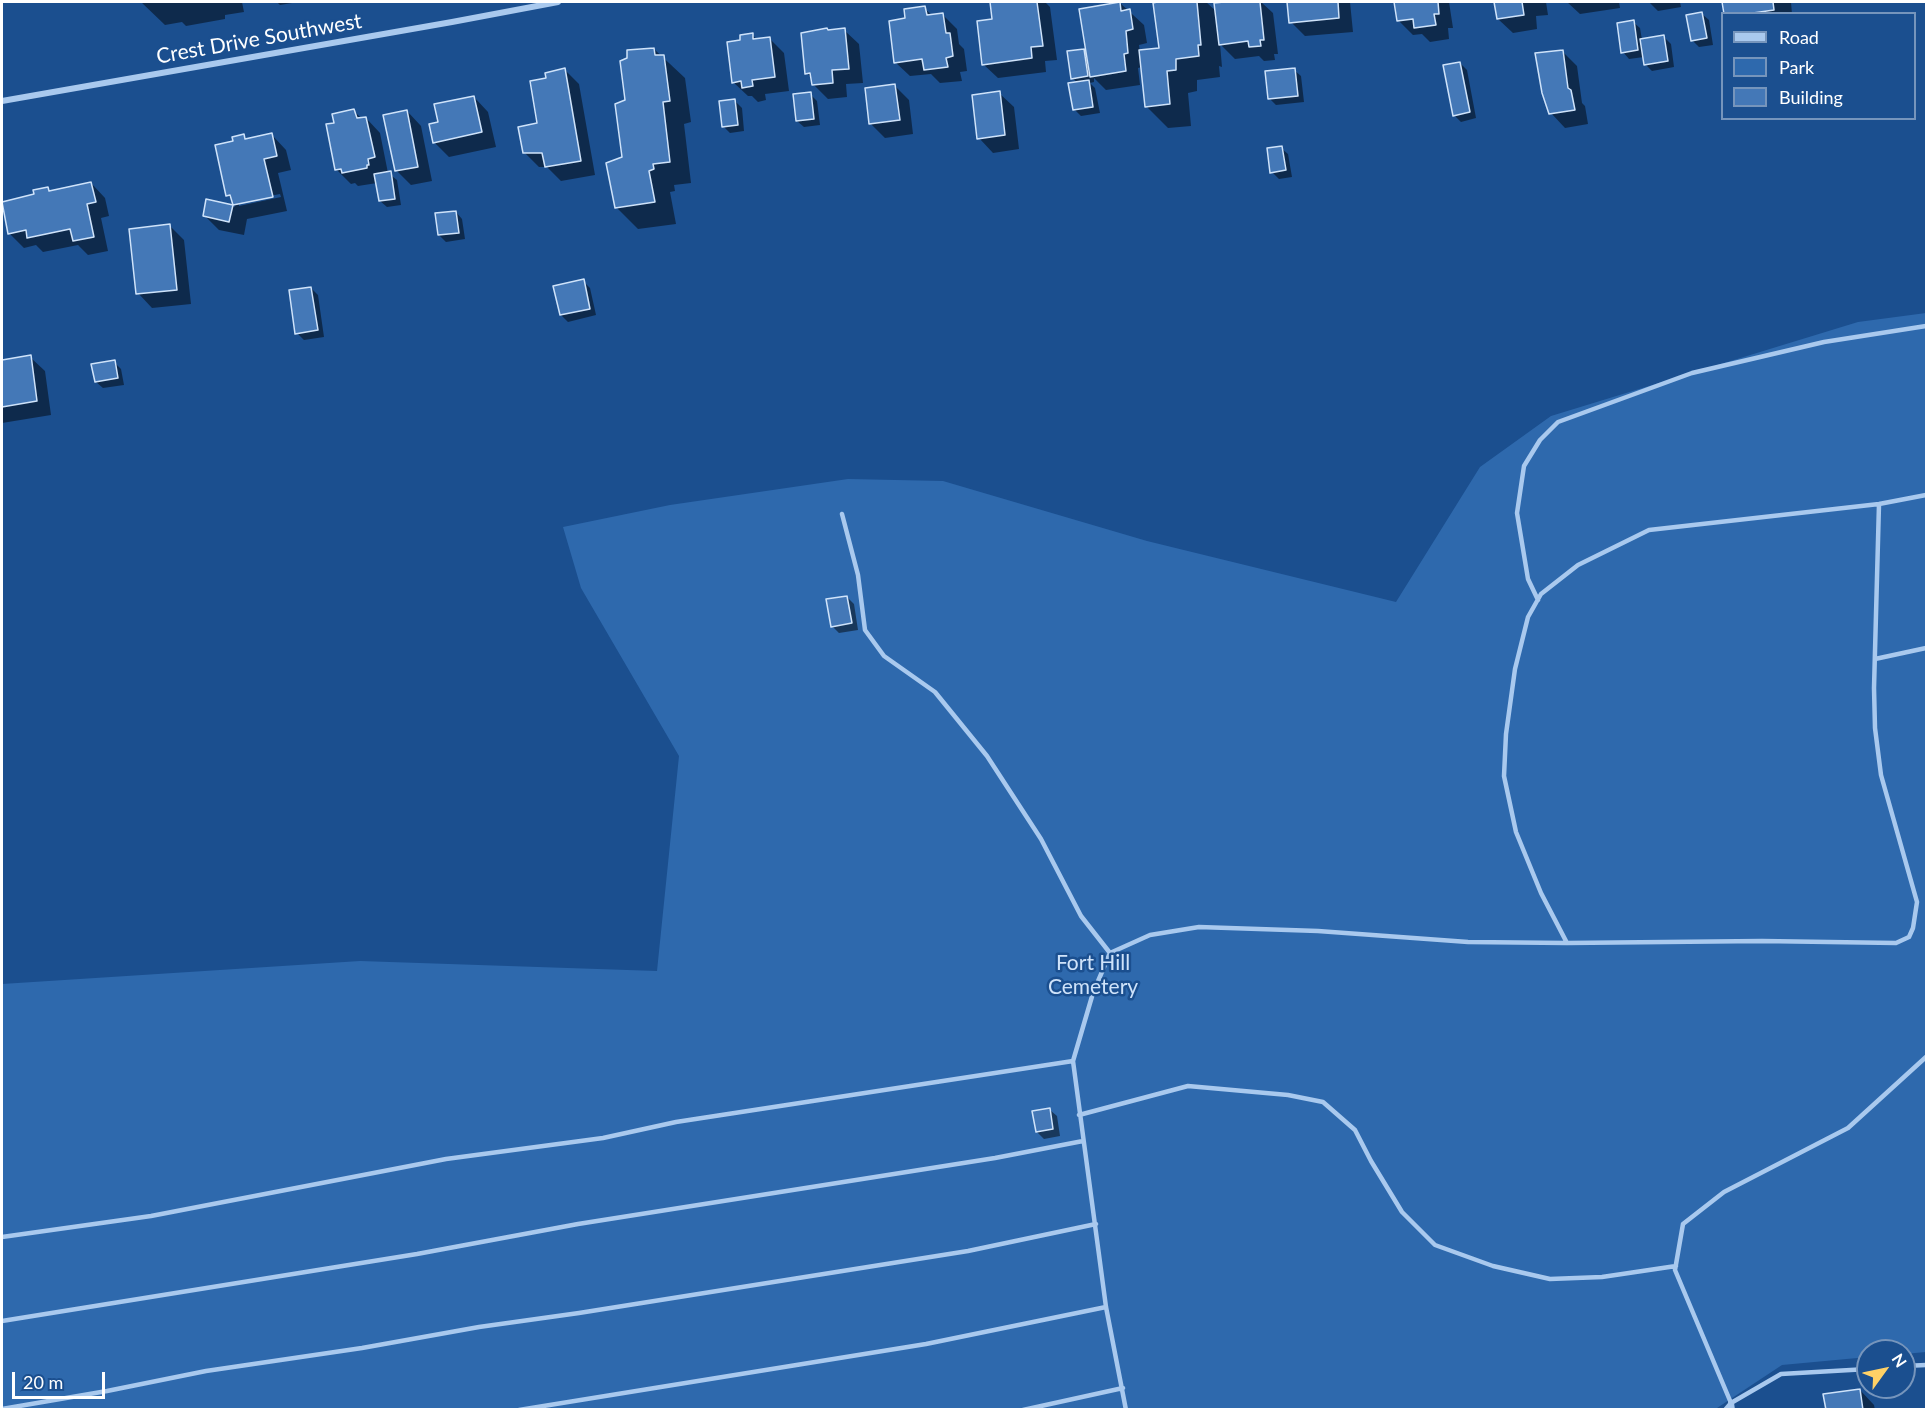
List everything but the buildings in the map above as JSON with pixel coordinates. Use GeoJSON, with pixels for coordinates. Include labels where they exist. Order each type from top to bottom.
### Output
{"type":"FeatureCollection","features":[{"type":"Feature","properties":{"kind":"street","name":"Crest Drive Southwest"},"geometry":{"type":"LineString","coordinates":[[2,101],[558,2]]}},
{"type":"Feature","properties":{"kind":"lane"},"geometry":{"type":"LineString","coordinates":[[1538,600],[1527,579],[1517,513],[1524,466],[1540,440],[1558,422],[1692,373],[1824,342],[1908,327],[1926,326]]}},
{"type":"Feature","properties":{"kind":"lane"},"geometry":{"type":"LineString","coordinates":[[1567,943],[1542,893],[1516,832],[1504,776],[1506,734],[1515,669],[1528,617],[1541,594],[1578,564],[1649,530],[1879,504],[1926,495]]}},
{"type":"Feature","properties":{"kind":"lane"},"geometry":{"type":"LineString","coordinates":[[1126,1410],[1106,1307],[1073,1061],[1093,993],[1110,953],[1150,935],[1199,927],[1318,931],[1468,942],[1762,940],[1896,943],[1909,937],[1913,928],[1917,902],[1881,775],[1875,728],[1879,504]]}},
{"type":"Feature","properties":{"kind":"lane"},"geometry":{"type":"LineString","coordinates":[[842,514],[858,575],[865,630],[884,656],[935,692],[987,756],[1041,839],[1081,916],[1110,953]]}},
{"type":"Feature","properties":{"kind":"lane"},"geometry":{"type":"LineString","coordinates":[[1875,659],[1926,648]]}},
{"type":"Feature","properties":{"kind":"lane"},"geometry":{"type":"LineString","coordinates":[[1732,1406],[1675,1270],[1683,1224],[1724,1191],[1848,1128],[1926,1057]]}},
{"type":"Feature","properties":{"kind":"lane"},"geometry":{"type":"LineString","coordinates":[[2,1237],[151,1216],[446,1160],[603,1138],[676,1122],[1073,1061]]}},
{"type":"Feature","properties":{"kind":"lane"},"geometry":{"type":"LineString","coordinates":[[1079,1115],[1188,1086],[1288,1095],[1323,1102],[1355,1130],[1402,1212],[1434,1245],[1493,1266],[1550,1279],[1602,1277],[1676,1266]]}},
{"type":"Feature","properties":{"kind":"lane"},"geometry":{"type":"LineString","coordinates":[[2,1321],[417,1254],[578,1224],[995,1158],[1083,1141]]}},
{"type":"Feature","properties":{"kind":"lane"},"geometry":{"type":"LineString","coordinates":[[2,1409],[206,1371],[968,1251],[1096,1224]]}},
{"type":"Feature","properties":{"kind":"lane"},"geometry":{"type":"LineString","coordinates":[[519,1410],[927,1344],[1106,1307]]}},
{"type":"Feature","properties":{"kind":"lane"},"geometry":{"type":"LineString","coordinates":[[1725,1410],[1781,1374],[1856,1370]]}},
{"type":"Feature","properties":{"kind":"lane"},"geometry":{"type":"LineString","coordinates":[[1023,1410],[1123,1388]]}},
{"type":"Feature","properties":{"kind":"green space","name":"Fort Hill Cemetery"},"geometry":{"type":"Polygon","coordinates":[[[1926,313],[1926,1352],[1916,1353],[1916,1339],[1856,1339],[1856,1358],[1782,1365],[1714,1410],[2,1410],[2,984],[360,961],[657,971],[679,756],[581,588],[563,527],[670,505],[848,479],[943,481],[1147,541],[1396,602],[1480,467],[1551,416],[1858,322],[1926,313]]]}}]}
